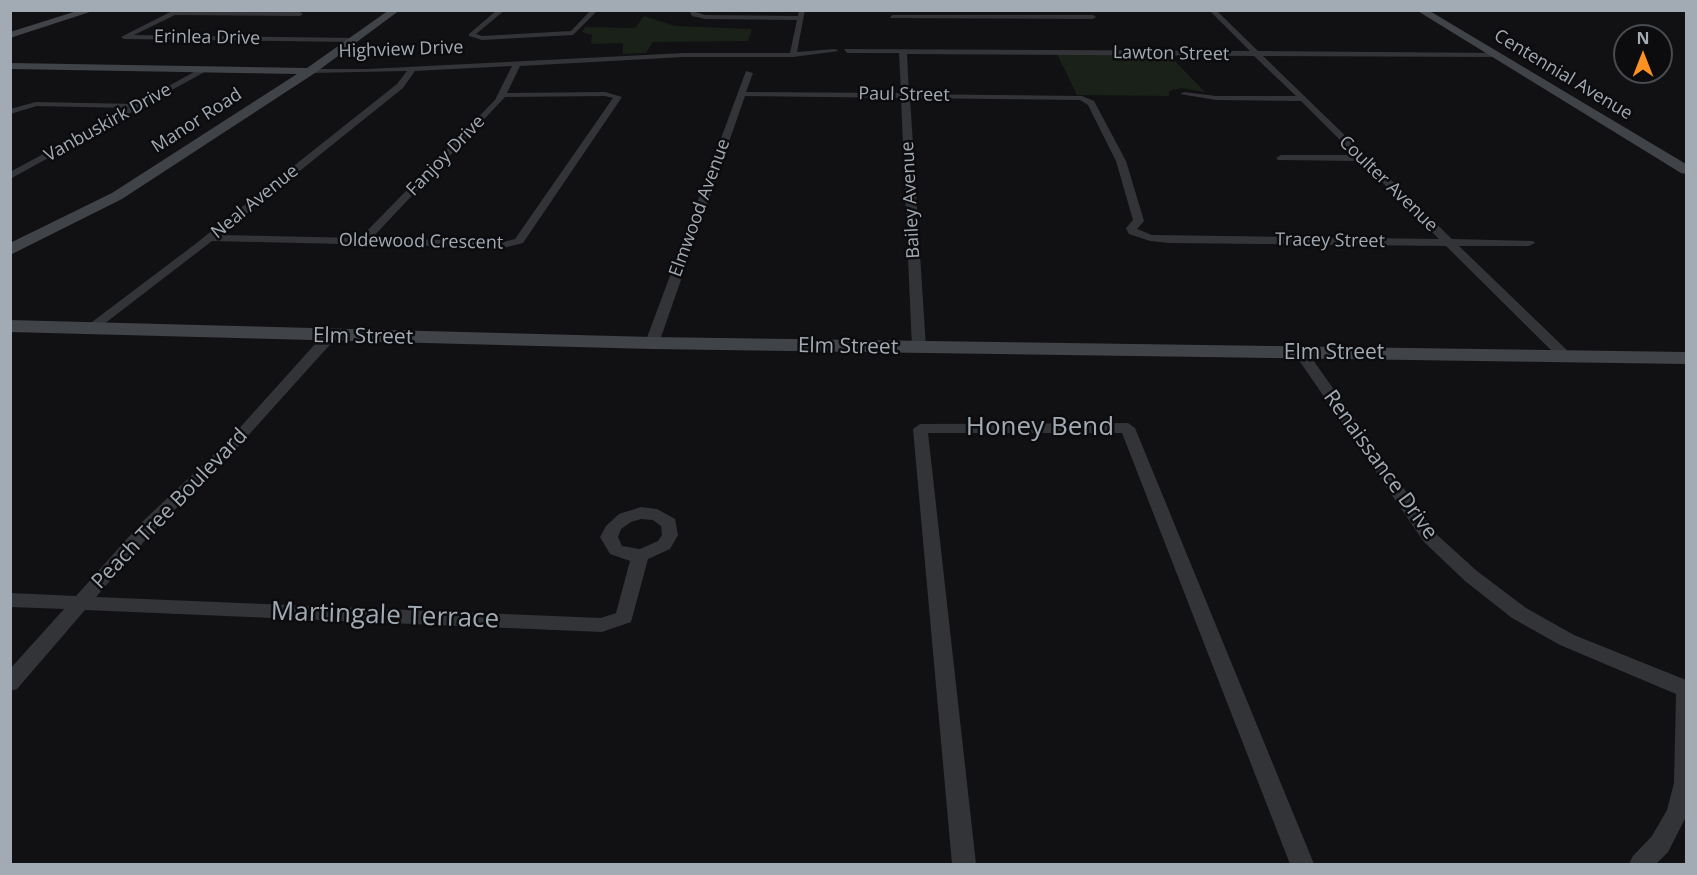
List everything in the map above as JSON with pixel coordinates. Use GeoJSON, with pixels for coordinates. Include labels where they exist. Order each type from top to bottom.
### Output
{"type":"FeatureCollection","features":[{"type":"Feature","properties":{"kind":"main road"},"geometry":{"type":"LineString","coordinates":[[10,35],[92,10]]}},
{"type":"Feature","properties":{"kind":"main road","name":"Manor Road"},"geometry":{"type":"LineString","coordinates":[[10,250],[117,196],[311,70],[396,10]]}},
{"type":"Feature","properties":{"kind":"main road","name":"Centennial Avenue"},"geometry":{"type":"LineString","coordinates":[[1420,10],[1686,170]]}},
{"type":"Feature","properties":{"kind":"main road","name":"Highview Drive"},"geometry":{"type":"LineString","coordinates":[[13,68],[311,70]]}},
{"type":"Feature","properties":{"kind":"main road","name":"Elm Street"},"geometry":{"type":"LineString","coordinates":[[10,326],[652,343],[1686,358]]}},
{"type":"Feature","properties":{"kind":"street"},"geometry":{"type":"LineString","coordinates":[[502,10],[471,35],[483,38],[573,33],[595,10]]}},
{"type":"Feature","properties":{"kind":"street"},"geometry":{"type":"LineString","coordinates":[[692,10],[694,15],[705,17],[801,14],[793,55]]}},
{"type":"Feature","properties":{"kind":"street","name":"Coulter Avenue"},"geometry":{"type":"LineString","coordinates":[[1212,10],[1565,356]]}},
{"type":"Feature","properties":{"kind":"street","name":"Erinlea Drive"},"geometry":{"type":"LineString","coordinates":[[177,12],[124,37],[353,40]]}},
{"type":"Feature","properties":{"kind":"street"},"geometry":{"type":"LineString","coordinates":[[177,12],[300,14]]}},
{"type":"Feature","properties":{"kind":"street"},"geometry":{"type":"LineString","coordinates":[[896,26],[892,14],[1093,17]]}},
{"type":"Feature","properties":{"kind":"street","name":"Highview Drive"},"geometry":{"type":"LineString","coordinates":[[311,70],[413,69],[684,55],[793,55],[835,51]]}},
{"type":"Feature","properties":{"kind":"street","name":"Lawton Street"},"geometry":{"type":"LineString","coordinates":[[847,51],[1496,55]]}},
{"type":"Feature","properties":{"kind":"street","name":"Bailey Avenue"},"geometry":{"type":"LineString","coordinates":[[903,51],[919,348]]}},
{"type":"Feature","properties":{"kind":"street","name":"Fanjoy Drive"},"geometry":{"type":"LineString","coordinates":[[363,241],[494,106],[517,64]]}},
{"type":"Feature","properties":{"kind":"street","name":"Vanbuskirk Drive"},"geometry":{"type":"LineString","coordinates":[[10,176],[206,69]]}},
{"type":"Feature","properties":{"kind":"street","name":"Neal Avenue"},"geometry":{"type":"LineString","coordinates":[[90,328],[210,238],[400,87],[413,69]]}},
{"type":"Feature","properties":{"kind":"street","name":"Elmwood Avenue"},"geometry":{"type":"LineString","coordinates":[[652,343],[749,73]]}},
{"type":"Feature","properties":{"kind":"street","name":"Oldewood Crescent"},"geometry":{"type":"LineString","coordinates":[[210,238],[477,244],[495,247],[519,241],[598,124],[618,99],[616,96],[605,94],[502,95]]}},
{"type":"Feature","properties":{"kind":"street","name":"Paul Street"},"geometry":{"type":"LineString","coordinates":[[741,94],[1082,98],[1091,103],[1121,161],[1139,221],[1131,228],[1133,232]]}},
{"type":"Feature","properties":{"kind":"street"},"geometry":{"type":"LineString","coordinates":[[1184,94],[1216,98],[1301,99]]}},
{"type":"Feature","properties":{"kind":"street"},"geometry":{"type":"LineString","coordinates":[[10,112],[36,104],[139,106]]}},
{"type":"Feature","properties":{"kind":"street"},"geometry":{"type":"LineString","coordinates":[[1281,158],[1362,158]]}},
{"type":"Feature","properties":{"kind":"street","name":"Tracey Street"},"geometry":{"type":"LineString","coordinates":[[1133,232],[1169,240],[1529,243]]}},
{"type":"Feature","properties":{"kind":"street","name":"Peach Tree Boulevard"},"geometry":{"type":"LineString","coordinates":[[10,682],[148,526],[231,446],[330,336]]}},
{"type":"Feature","properties":{"kind":"street","name":"Renaissance Drive"},"geometry":{"type":"LineString","coordinates":[[1301,353],[1430,538],[1471,576],[1519,613],[1567,640],[1686,690]]}},
{"type":"Feature","properties":{"kind":"street","name":"Honey Bend"},"geometry":{"type":"LineString","coordinates":[[964,864],[920,429],[1128,428],[1302,864]]}},
{"type":"Feature","properties":{"kind":"street","name":"Martingale Terrace"},"geometry":{"type":"LineString","coordinates":[[82,603],[602,625],[624,617],[640,555]]}},
{"type":"Feature","properties":{"kind":"street"},"geometry":{"type":"LineString","coordinates":[[10,600],[82,603]]}},
{"type":"Feature","properties":{"kind":"street"},"geometry":{"type":"LineString","coordinates":[[1641,864],[1660,844],[1677,813],[1685,783],[1686,690]]}},
{"type":"Feature","properties":{"kind":"shaded area"},"geometry":{"type":"Polygon","coordinates":[[[644,16],[675,26],[752,29],[748,41],[653,42],[646,53],[623,54],[623,43],[591,44],[592,35],[582,32],[585,27],[635,28],[644,16]]]}},
{"type":"Feature","properties":{"kind":"shaded area"},"geometry":{"type":"Polygon","coordinates":[[[1057,54],[1170,56],[1205,92],[1181,88],[1169,91],[1169,96],[1077,95],[1057,54]]]}}]}
